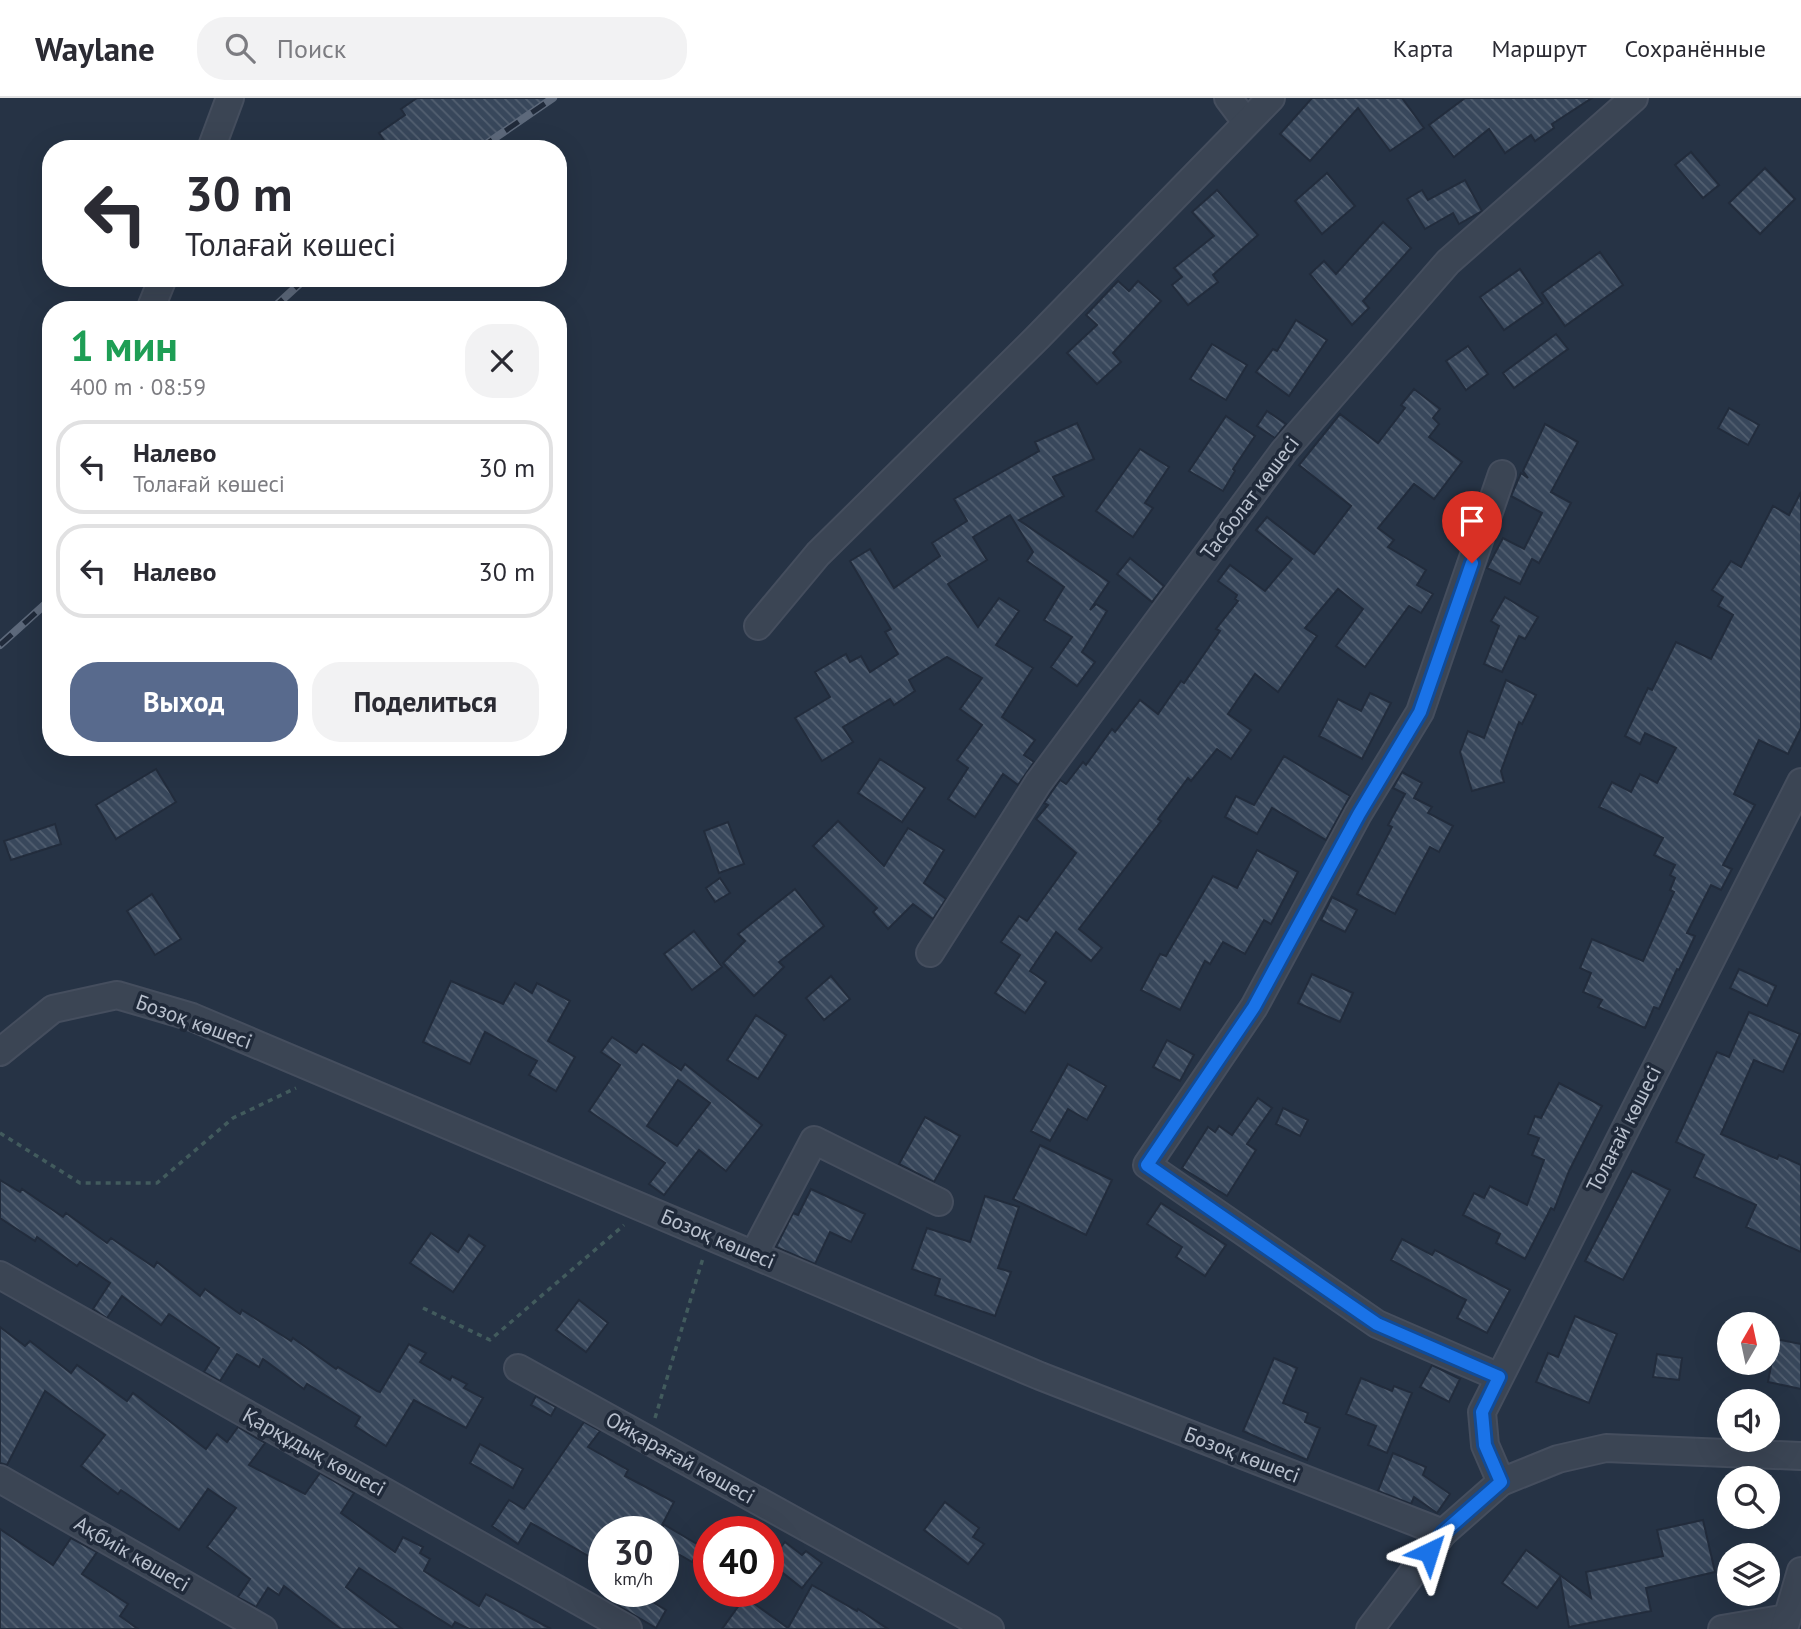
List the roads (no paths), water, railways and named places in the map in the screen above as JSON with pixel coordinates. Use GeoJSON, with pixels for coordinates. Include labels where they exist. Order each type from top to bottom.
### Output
{"type":"FeatureCollection","features":[{"type":"Feature","properties":{"kind":"street"},"geometry":{"type":"LineString","coordinates":[[214,140],[230,98]]}},
{"type":"Feature","properties":{"kind":"street"},"geometry":{"type":"LineString","coordinates":[[1228,98],[1246,122]]}},
{"type":"Feature","properties":{"kind":"street"},"geometry":{"type":"LineString","coordinates":[[758,626],[818,554],[1038,337],[1271,98]]}},
{"type":"Feature","properties":{"kind":"street","name":"Тасболат көшесі"},"geometry":{"type":"LineString","coordinates":[[930,953],[1038,783],[1284,451],[1448,262],[1634,98]]}},
{"type":"Feature","properties":{"kind":"street"},"geometry":{"type":"LineString","coordinates":[[1499,1377],[1377,1324],[1147,1165],[1254,1007],[1359,814],[1420,712],[1502,474]]}},
{"type":"Feature","properties":{"kind":"street","name":"Толағай көшесі"},"geometry":{"type":"LineString","coordinates":[[1501,1482],[1485,1445],[1482,1412],[1801,782]]}},
{"type":"Feature","properties":{"kind":"street","name":"Бозоқ көшесі"},"geometry":{"type":"LineString","coordinates":[[0,1052],[53,1009],[117,995],[192,1017],[1040,1376],[1443,1533]]}},
{"type":"Feature","properties":{"kind":"street"},"geometry":{"type":"LineString","coordinates":[[754,1254],[814,1140],[939,1202]]}},
{"type":"Feature","properties":{"kind":"street","name":"Қарқұдық көшесі"},"geometry":{"type":"LineString","coordinates":[[0,1275],[628,1629]]}},
{"type":"Feature","properties":{"kind":"street","name":"Ойқарағай көшесі"},"geometry":{"type":"LineString","coordinates":[[519,1368],[989,1629]]}},
{"type":"Feature","properties":{"kind":"street"},"geometry":{"type":"LineString","coordinates":[[1370,1629],[1443,1533],[1501,1482],[1558,1459],[1606,1448],[1801,1456]]}},
{"type":"Feature","properties":{"kind":"street","name":"Ақбиік көшесі"},"geometry":{"type":"LineString","coordinates":[[0,1479],[263,1629]]}},
{"type":"Feature","properties":{"kind":"street"},"geometry":{"type":"LineString","coordinates":[[1722,1629],[1786,1624],[1801,1571]]}},
{"type":"Feature","properties":{"kind":"railway"},"geometry":{"type":"LineString","coordinates":[[492,140],[553,98]]}},
{"type":"Feature","properties":{"kind":"railway"},"geometry":{"type":"LineString","coordinates":[[281,301],[296,287]]}},
{"type":"Feature","properties":{"kind":"railway"},"geometry":{"type":"LineString","coordinates":[[0,645],[42,607]]}}]}
